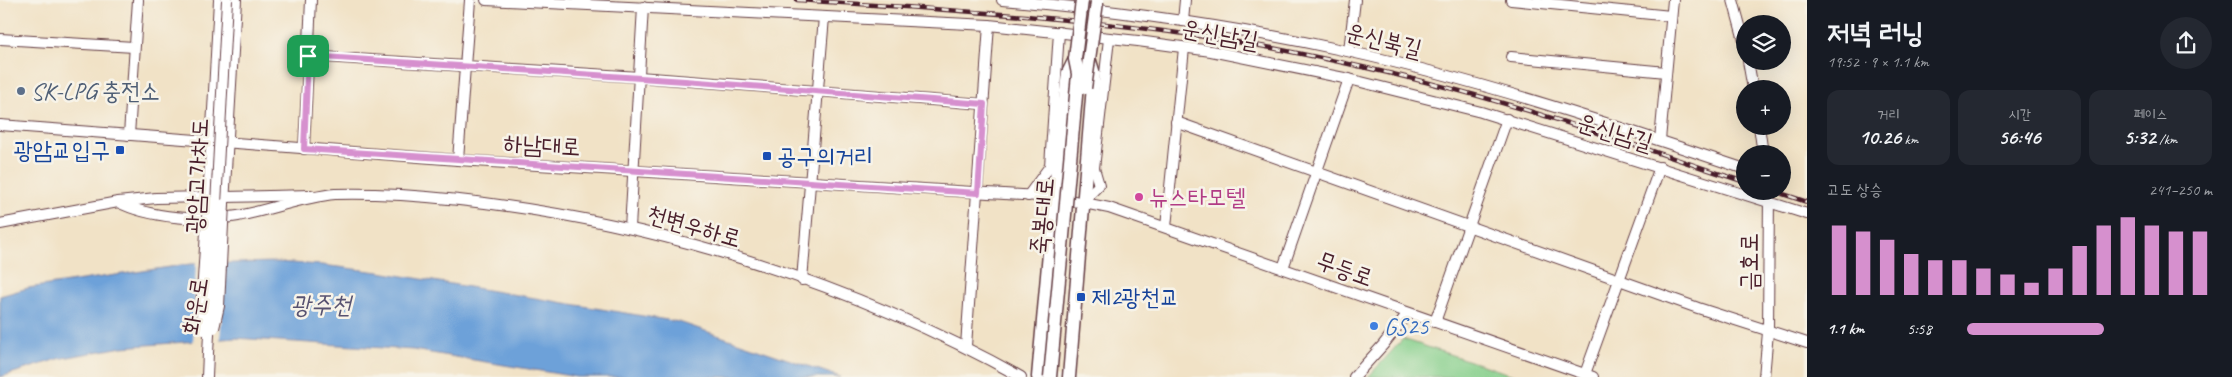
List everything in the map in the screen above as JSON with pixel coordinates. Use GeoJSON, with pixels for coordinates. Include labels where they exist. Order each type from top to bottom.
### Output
{"type":"FeatureCollection","features":[{"type":"Feature","properties":{"kind":"main road"},"geometry":{"type":"LineString","coordinates":[[1038,377],[1054,197],[1068,73],[1075,59],[1082,0]]}},
{"type":"Feature","properties":{"kind":"main road"},"geometry":{"type":"LineString","coordinates":[[1069,377],[1094,74],[1090,61],[1097,1]]}},
{"type":"Feature","properties":{"kind":"main road","name":"죽봉대로"},"geometry":{"type":"LineString","coordinates":[[1050,377],[1078,74],[1075,59]]}},
{"type":"Feature","properties":{"kind":"main road","name":"죽봉대로"},"geometry":{"type":"LineString","coordinates":[[1058,377],[1074,186],[1086,74],[1090,61]]}},
{"type":"Feature","properties":{"kind":"street"},"geometry":{"type":"LineString","coordinates":[[129,135],[138,0]]}},
{"type":"Feature","properties":{"kind":"street","name":"화운로"},"geometry":{"type":"LineString","coordinates":[[208,353],[201,310],[219,0]]}},
{"type":"Feature","properties":{"kind":"street","name":"광암고가차도"},"geometry":{"type":"LineString","coordinates":[[208,353],[227,0]]}},
{"type":"Feature","properties":{"kind":"street","name":"화운로"},"geometry":{"type":"LineString","coordinates":[[208,353],[219,306],[236,0]]}},
{"type":"Feature","properties":{"kind":"street"},"geometry":{"type":"LineString","coordinates":[[304,149],[312,0]]}},
{"type":"Feature","properties":{"kind":"street"},"geometry":{"type":"LineString","coordinates":[[458,160],[470,0]]}},
{"type":"Feature","properties":{"kind":"street","name":"운신남길"},"geometry":{"type":"LineString","coordinates":[[486,0],[989,25],[1184,48],[1349,79],[1507,119],[1807,214]]}},
{"type":"Feature","properties":{"kind":"street","name":"운신북길"},"geometry":{"type":"LineString","coordinates":[[1002,0],[1183,20],[1349,51],[1507,93],[1660,140],[1736,166]]}},
{"type":"Feature","properties":{"kind":"street"},"geometry":{"type":"LineString","coordinates":[[1183,20],[1185,0]]}},
{"type":"Feature","properties":{"kind":"street"},"geometry":{"type":"LineString","coordinates":[[1349,51],[1355,0]]}},
{"type":"Feature","properties":{"kind":"street"},"geometry":{"type":"LineString","coordinates":[[1512,0],[1671,16]]}},
{"type":"Feature","properties":{"kind":"street"},"geometry":{"type":"LineString","coordinates":[[1660,140],[1673,0]]}},
{"type":"Feature","properties":{"kind":"street"},"geometry":{"type":"LineString","coordinates":[[1733,0],[1737,15]]}},
{"type":"Feature","properties":{"kind":"street"},"geometry":{"type":"LineString","coordinates":[[630,228],[643,7]]}},
{"type":"Feature","properties":{"kind":"street"},"geometry":{"type":"LineString","coordinates":[[802,280],[816,91],[824,17]]}},
{"type":"Feature","properties":{"kind":"street"},"geometry":{"type":"LineString","coordinates":[[966,346],[989,25]]}},
{"type":"Feature","properties":{"kind":"street","name":"죽봉대로"},"geometry":{"type":"LineString","coordinates":[[1028,196],[1050,166],[1059,32]]}},
{"type":"Feature","properties":{"kind":"street"},"geometry":{"type":"LineString","coordinates":[[0,39],[134,47]]}},
{"type":"Feature","properties":{"kind":"street"},"geometry":{"type":"LineString","coordinates":[[1083,201],[1099,185],[1094,168],[1109,39]]}},
{"type":"Feature","properties":{"kind":"street"},"geometry":{"type":"LineString","coordinates":[[1166,227],[1184,48]]}},
{"type":"Feature","properties":{"kind":"street"},"geometry":{"type":"LineString","coordinates":[[308,56],[732,84],[984,104]]}},
{"type":"Feature","properties":{"kind":"street"},"geometry":{"type":"LineString","coordinates":[[1511,57],[1666,72]]}},
{"type":"Feature","properties":{"kind":"street"},"geometry":{"type":"LineString","coordinates":[[1283,268],[1349,79]]}},
{"type":"Feature","properties":{"kind":"street"},"geometry":{"type":"LineString","coordinates":[[1435,322],[1507,119]]}},
{"type":"Feature","properties":{"kind":"street","name":"금호로"},"geometry":{"type":"LineString","coordinates":[[1176,122],[1768,332]]}},
{"type":"Feature","properties":{"kind":"street","name":"하남대로"},"geometry":{"type":"LineString","coordinates":[[0,125],[458,160],[1054,197],[1083,201]]}},
{"type":"Feature","properties":{"kind":"street"},"geometry":{"type":"LineString","coordinates":[[1589,376],[1619,280],[1660,167]]}},
{"type":"Feature","properties":{"kind":"street","name":"천변우하로"},"geometry":{"type":"LineString","coordinates":[[118,202],[133,210],[194,218],[237,216],[334,194]]}},
{"type":"Feature","properties":{"kind":"street","name":"천변우하로"},"geometry":{"type":"LineString","coordinates":[[224,200],[334,194],[400,195],[552,214],[630,228],[717,252],[872,305],[966,346],[1021,377]]}},
{"type":"Feature","properties":{"kind":"street"},"geometry":{"type":"LineString","coordinates":[[0,224],[118,202],[156,198],[208,199]]}},
{"type":"Feature","properties":{"kind":"street","name":"무등로"},"geometry":{"type":"LineString","coordinates":[[1083,201],[1166,227],[1589,376]]}},
{"type":"Feature","properties":{"kind":"street","name":"금호로"},"geometry":{"type":"LineString","coordinates":[[1764,377],[1768,332],[1769,203]]}},
{"type":"Feature","properties":{"kind":"street"},"geometry":{"type":"LineString","coordinates":[[1354,377],[1383,345],[1408,312]]}},
{"type":"Feature","properties":{"kind":"street"},"geometry":{"type":"LineString","coordinates":[[1768,332],[1807,343]]}},
{"type":"Feature","properties":{"kind":"street"},"geometry":{"type":"LineString","coordinates":[[206,377],[208,353]]}},
{"type":"Feature","properties":{"kind":"green space"},"geometry":{"type":"Polygon","coordinates":[[[1403,339],[1519,377],[1368,377],[1403,339]]]}},
{"type":"Feature","properties":{"kind":"water","name":"광주천"},"geometry":{"type":"Polygon","coordinates":[[[276,262],[379,272],[679,322],[840,377],[577,377],[413,350],[235,338],[122,347],[58,359],[0,377],[0,296],[28,288],[190,264],[276,262]]]}},
{"type":"Feature","properties":{"kind":"pier"},"geometry":{"type":"Polygon","coordinates":[[[225,261],[220,342],[193,344],[196,262],[225,261]]]}},
{"type":"Feature","properties":{"kind":"railway"},"geometry":{"type":"LineString","coordinates":[[797,0],[976,12],[1095,23],[1213,38],[1272,48],[1443,86],[1561,121],[1736,179]]}},
{"type":"Feature","properties":{"kind":"railway"},"geometry":{"type":"LineString","coordinates":[[1791,197],[1807,202]]}},
{"type":"Feature","properties":{"kind":"place","name":"SK-LPG 충전소"},"geometry":{"type":"Point","coordinates":[21,91]}},
{"type":"Feature","properties":{"kind":"place","name":"광암교입구"},"geometry":{"type":"Point","coordinates":[120,150]}},
{"type":"Feature","properties":{"kind":"place","name":"공구의거리"},"geometry":{"type":"Point","coordinates":[767,156]}},
{"type":"Feature","properties":{"kind":"place","name":"뉴스타모텔"},"geometry":{"type":"Point","coordinates":[1139,197]}},
{"type":"Feature","properties":{"kind":"place","name":"제2광천교"},"geometry":{"type":"Point","coordinates":[1081,297]}},
{"type":"Feature","properties":{"kind":"place","name":"GS25"},"geometry":{"type":"Point","coordinates":[1374,326]}},
{"type":"Feature","properties":{"kind":"route"},"geometry":{"type":"LineString","coordinates":[[308,56],[390,60],[984,104],[978,193],[304,149],[308,56]]}}]}
